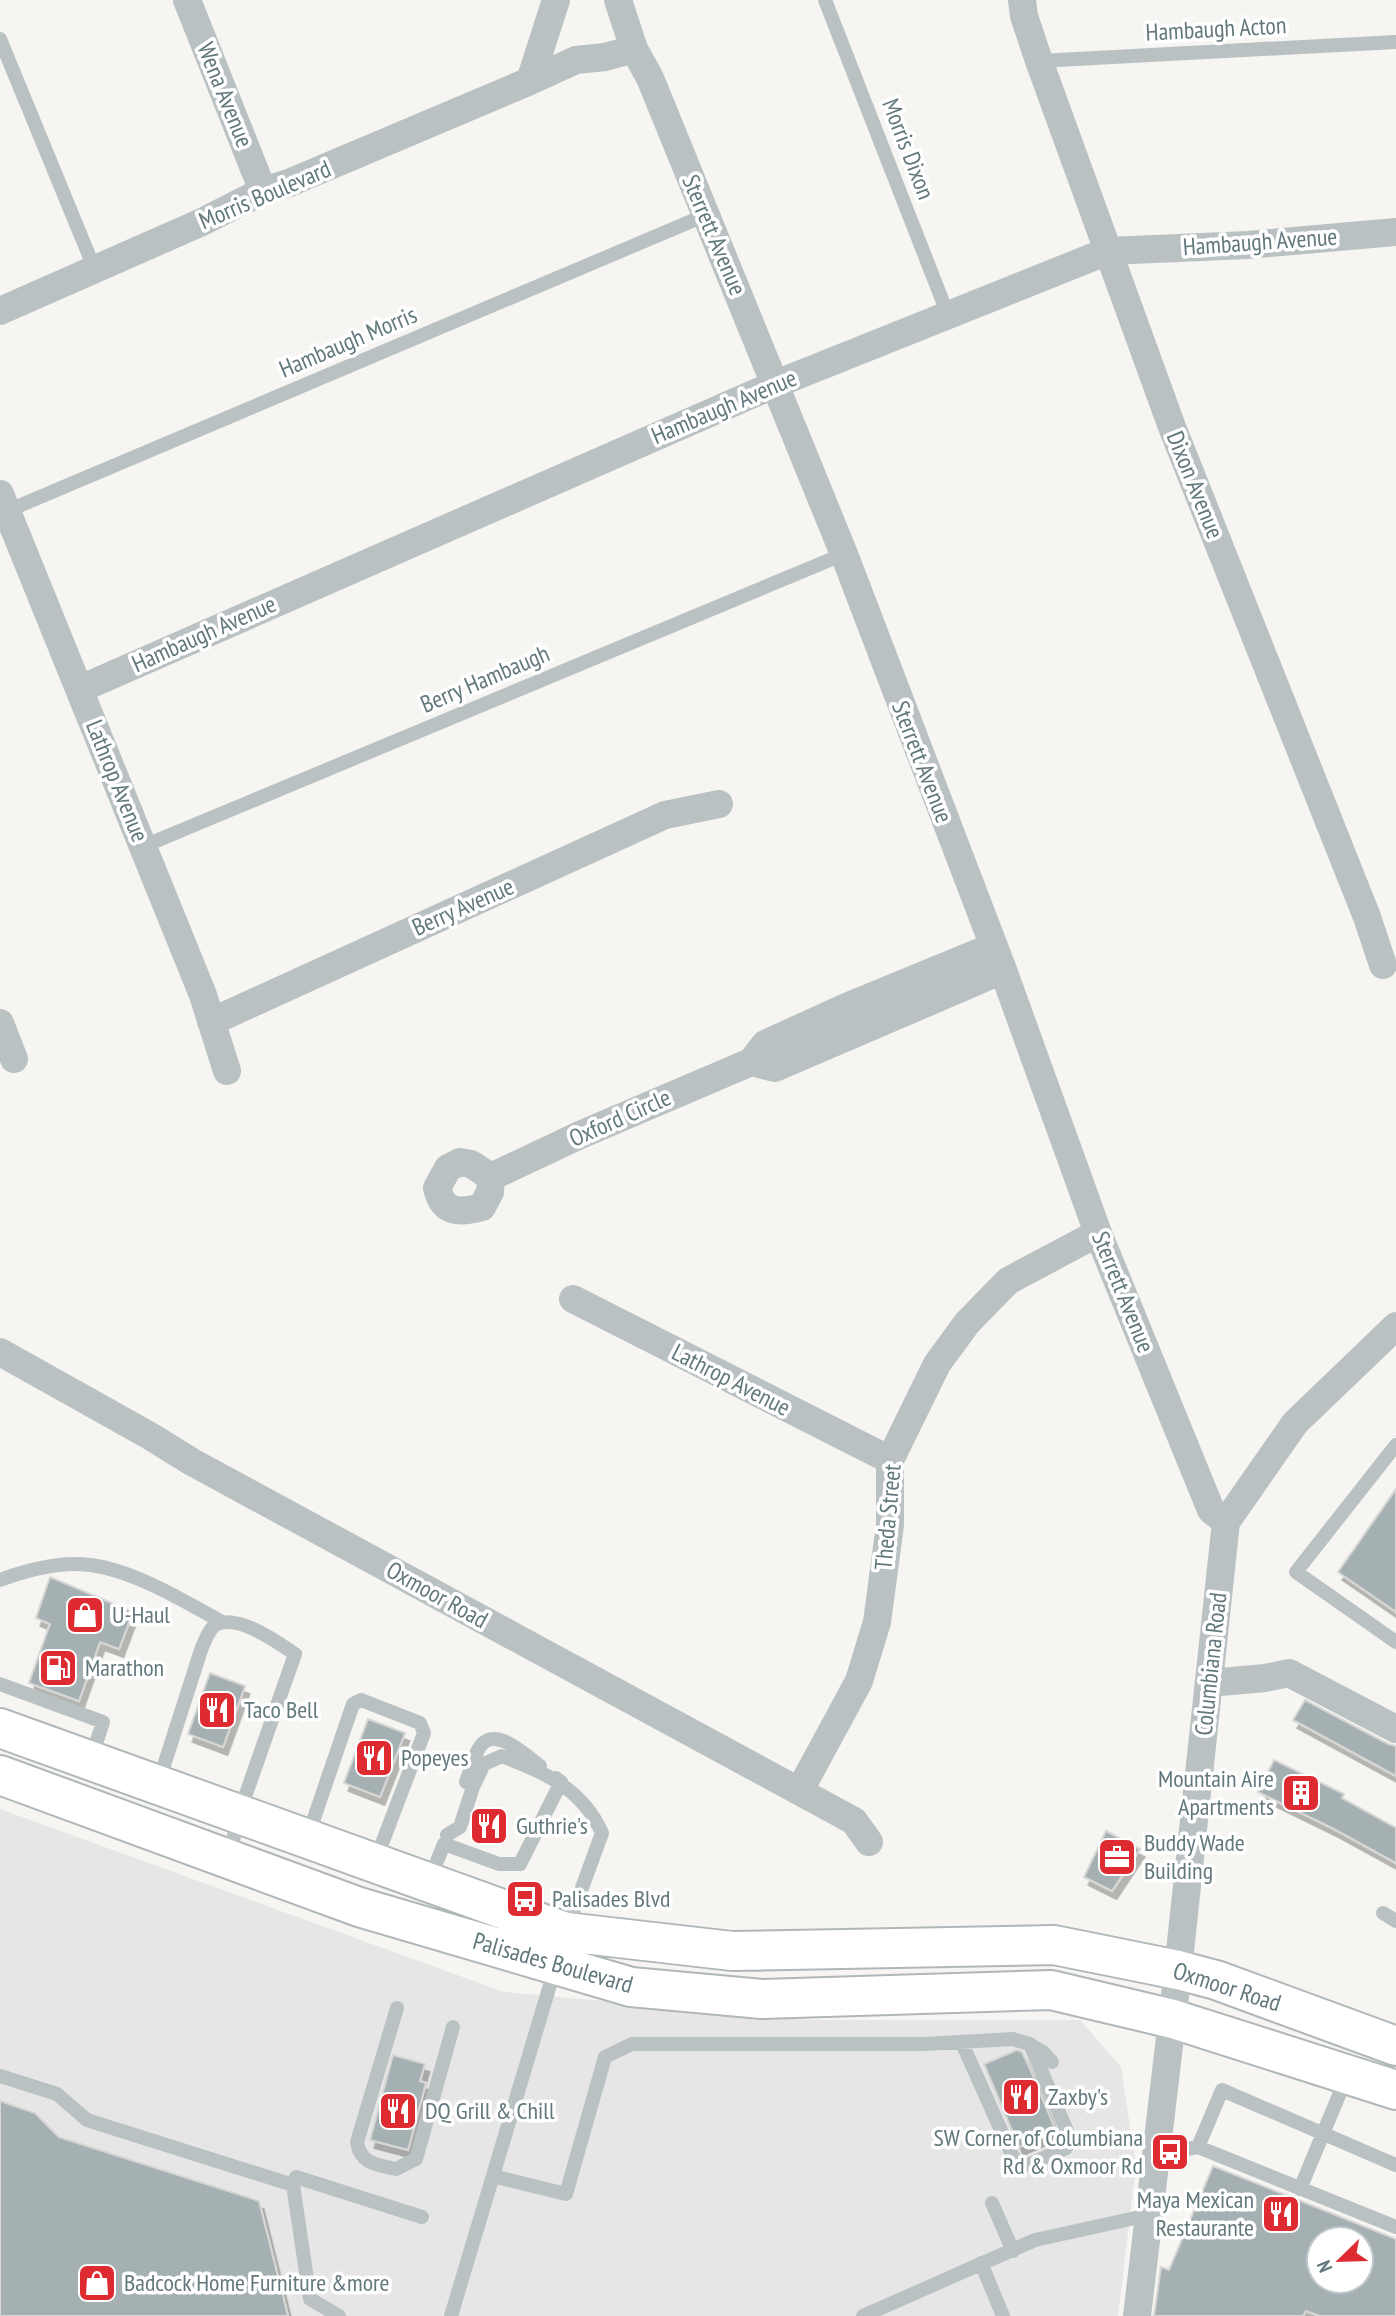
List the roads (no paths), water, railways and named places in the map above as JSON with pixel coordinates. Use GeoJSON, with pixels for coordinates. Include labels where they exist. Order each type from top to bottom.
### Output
{"type":"FeatureCollection","features":[{"type":"Feature","properties":{"kind":"main road","name":"Palisades Boulevard"},"geometry":{"type":"LineString","coordinates":[[0,1728],[429,1882],[631,1987],[762,1999],[1051,1990],[1172,2019]]}},
{"type":"Feature","properties":{"kind":"main road","name":"Palisades Boulevard"},"geometry":{"type":"LineString","coordinates":[[0,1775],[359,1907],[561,1949],[732,1951],[1054,1945]]}},
{"type":"Feature","properties":{"kind":"main road","name":"Oxmoor Road"},"geometry":{"type":"LineString","coordinates":[[1054,1945],[1216,1980],[1396,2046]]}},
{"type":"Feature","properties":{"kind":"main road","name":"Oxmoor Road"},"geometry":{"type":"LineString","coordinates":[[1172,2019],[1348,2075],[1394,2085]]}},
{"type":"Feature","properties":{"kind":"street","name":"Wena Avenue"},"geometry":{"type":"LineString","coordinates":[[187,0],[263,191]]}},
{"type":"Feature","properties":{"kind":"street"},"geometry":{"type":"LineString","coordinates":[[530,81],[556,0]]}},
{"type":"Feature","properties":{"kind":"street","name":"Sterrett Avenue"},"geometry":{"type":"LineString","coordinates":[[618,0],[634,49],[650,78],[844,554],[1098,1233],[1211,1510],[1226,1522]]}},
{"type":"Feature","properties":{"kind":"street","name":"Dixon Avenue"},"geometry":{"type":"LineString","coordinates":[[1022,0],[1024,16],[1039,61],[1172,428],[1367,916],[1383,965]]}},
{"type":"Feature","properties":{"kind":"street","name":"Morris Boulevard"},"geometry":{"type":"LineString","coordinates":[[0,311],[202,222],[263,191],[289,183],[576,60],[605,57],[634,49]]}},
{"type":"Feature","properties":{"kind":"street","name":"Hambaugh Avenue"},"geometry":{"type":"LineString","coordinates":[[79,689],[776,384],[1108,251],[1248,245],[1396,233]]}},
{"type":"Feature","properties":{"kind":"street","name":"Lathrop Avenue"},"geometry":{"type":"LineString","coordinates":[[4,503],[203,995],[227,1071]]}},
{"type":"Feature","properties":{"kind":"street","name":"Berry Avenue"},"geometry":{"type":"LineString","coordinates":[[211,1022],[665,816],[719,804]]}},
{"type":"Feature","properties":{"kind":"street","name":"Oxford Circle"},"geometry":{"type":"LineString","coordinates":[[491,1177],[580,1135],[751,1062],[775,1068],[849,1020],[997,958]]}},
{"type":"Feature","properties":{"kind":"street"},"geometry":{"type":"LineString","coordinates":[[0,1023],[14,1059]]}},
{"type":"Feature","properties":{"kind":"street","name":"Theda Street"},"geometry":{"type":"LineString","coordinates":[[800,1790],[859,1681],[877,1622],[890,1525],[890,1460],[937,1364],[967,1323],[1008,1281],[1098,1233]]}},
{"type":"Feature","properties":{"kind":"street","name":"Lathrop Avenue"},"geometry":{"type":"LineString","coordinates":[[573,1299],[890,1460]]}},
{"type":"Feature","properties":{"kind":"street","name":"Columbiana Road"},"geometry":{"type":"LineString","coordinates":[[1137,2316],[1178,1970],[1226,1522],[1295,1423],[1396,1326]]}},
{"type":"Feature","properties":{"kind":"street","name":"Oxmoor Road"},"geometry":{"type":"LineString","coordinates":[[0,1352],[192,1462],[800,1790],[854,1821],[869,1842]]}},
{"type":"Feature","properties":{"kind":"street"},"geometry":{"type":"LineString","coordinates":[[1209,1684],[1290,1673],[1396,1729]]}},
{"type":"Feature","properties":{"kind":"lane","name":"Morris Dixon"},"geometry":{"type":"LineString","coordinates":[[825,0],[948,314]]}},
{"type":"Feature","properties":{"kind":"lane"},"geometry":{"type":"LineString","coordinates":[[0,39],[95,270]]}},
{"type":"Feature","properties":{"kind":"lane","name":"Hambaugh Acton"},"geometry":{"type":"LineString","coordinates":[[1039,61],[1396,42]]}},
{"type":"Feature","properties":{"kind":"lane","name":"Hambaugh Morris"},"geometry":{"type":"LineString","coordinates":[[4,503],[706,215]]}},
{"type":"Feature","properties":{"kind":"lane","name":"Berry Hambaugh"},"geometry":{"type":"LineString","coordinates":[[144,846],[844,554]]}},
{"type":"Feature","properties":{"kind":"lane"},"geometry":{"type":"LineString","coordinates":[[1396,1445],[1296,1572],[1396,1642]]}},
{"type":"Feature","properties":{"kind":"lane"},"geometry":{"type":"LineString","coordinates":[[0,1580],[41,1568],[91,1564],[146,1582],[222,1622],[243,1625],[295,1654],[239,1814],[229,1859]]}},
{"type":"Feature","properties":{"kind":"lane"},"geometry":{"type":"LineString","coordinates":[[158,1784],[202,1647],[213,1628],[222,1622]]}},
{"type":"Feature","properties":{"kind":"lane"},"geometry":{"type":"LineString","coordinates":[[0,1684],[103,1722],[91,1760]]}},
{"type":"Feature","properties":{"kind":"lane"},"geometry":{"type":"LineString","coordinates":[[307,1839],[353,1704],[360,1700],[420,1723],[424,1733],[374,1863]]}},
{"type":"Feature","properties":{"kind":"lane"},"geometry":{"type":"LineString","coordinates":[[429,1882],[479,1747],[491,1740],[507,1741],[561,1782],[593,1814],[602,1833],[561,1949],[451,2316]]}},
{"type":"Feature","properties":{"kind":"lane"},"geometry":{"type":"LineString","coordinates":[[445,1840],[499,1864],[520,1864],[561,1782]]}},
{"type":"Feature","properties":{"kind":"lane"},"geometry":{"type":"LineString","coordinates":[[1383,1913],[1396,1921]]}},
{"type":"Feature","properties":{"kind":"lane"},"geometry":{"type":"LineString","coordinates":[[397,2008],[357,2142],[363,2159],[372,2164],[396,2169],[416,2159],[453,2027]]}},
{"type":"Feature","properties":{"kind":"lane"},"geometry":{"type":"LineString","coordinates":[[493,2176],[566,2194],[605,2057],[632,2043],[962,2043],[1013,2039],[1043,2052],[1052,2062]]}},
{"type":"Feature","properties":{"kind":"lane"},"geometry":{"type":"LineString","coordinates":[[962,2043],[1012,2155],[1018,2162],[1028,2165],[1066,2148],[1069,2140],[1068,2131],[1029,2044]]}},
{"type":"Feature","properties":{"kind":"lane"},"geometry":{"type":"LineString","coordinates":[[1300,2189],[1348,2075]]}},
{"type":"Feature","properties":{"kind":"lane"},"geometry":{"type":"LineString","coordinates":[[0,2076],[57,2094],[87,2120],[293,2185],[310,2299],[339,2316]]}},
{"type":"Feature","properties":{"kind":"lane"},"geometry":{"type":"LineString","coordinates":[[1198,2147],[1222,2090],[1396,2165]]}},
{"type":"Feature","properties":{"kind":"lane"},"geometry":{"type":"LineString","coordinates":[[1156,2155],[1198,2147],[1396,2227]]}},
{"type":"Feature","properties":{"kind":"lane"},"geometry":{"type":"LineString","coordinates":[[296,2177],[422,2217]]}},
{"type":"Feature","properties":{"kind":"lane"},"geometry":{"type":"LineString","coordinates":[[992,2203],[1013,2251]]}},
{"type":"Feature","properties":{"kind":"lane"},"geometry":{"type":"LineString","coordinates":[[863,2316],[1035,2240],[1149,2215]]}},
{"type":"Feature","properties":{"kind":"lane"},"geometry":{"type":"LineString","coordinates":[[981,2263],[1003,2316]]}},
{"type":"Feature","properties":{"kind":"place","name":"U-Haul"},"geometry":{"type":"Point","coordinates":[85,1615]}},
{"type":"Feature","properties":{"kind":"place","name":"Marathon"},"geometry":{"type":"Point","coordinates":[58,1668]}},
{"type":"Feature","properties":{"kind":"place","name":"Taco Bell"},"geometry":{"type":"Point","coordinates":[217,1710]}},
{"type":"Feature","properties":{"kind":"place","name":"Popeyes"},"geometry":{"type":"Point","coordinates":[374,1758]}},
{"type":"Feature","properties":{"kind":"place","name":"Mountain Aire Apartments"},"geometry":{"type":"Point","coordinates":[1301,1793]}},
{"type":"Feature","properties":{"kind":"place","name":"Guthrie's"},"geometry":{"type":"Point","coordinates":[489,1826]}},
{"type":"Feature","properties":{"kind":"place","name":"Buddy Wade Building"},"geometry":{"type":"Point","coordinates":[1117,1857]}},
{"type":"Feature","properties":{"kind":"place","name":"Palisades Blvd"},"geometry":{"type":"Point","coordinates":[525,1899]}},
{"type":"Feature","properties":{"kind":"place","name":"Zaxby's"},"geometry":{"type":"Point","coordinates":[1021,2097]}},
{"type":"Feature","properties":{"kind":"place","name":"DQ Grill & Chill"},"geometry":{"type":"Point","coordinates":[398,2111]}},
{"type":"Feature","properties":{"kind":"place","name":"SW Corner of Columbiana Rd & Oxmoor Rd"},"geometry":{"type":"Point","coordinates":[1170,2152]}},
{"type":"Feature","properties":{"kind":"place","name":"Maya Mexican Restaurante"},"geometry":{"type":"Point","coordinates":[1281,2214]}},
{"type":"Feature","properties":{"kind":"place","name":"Badcock Home Furniture &more"},"geometry":{"type":"Point","coordinates":[97,2283]}}]}
